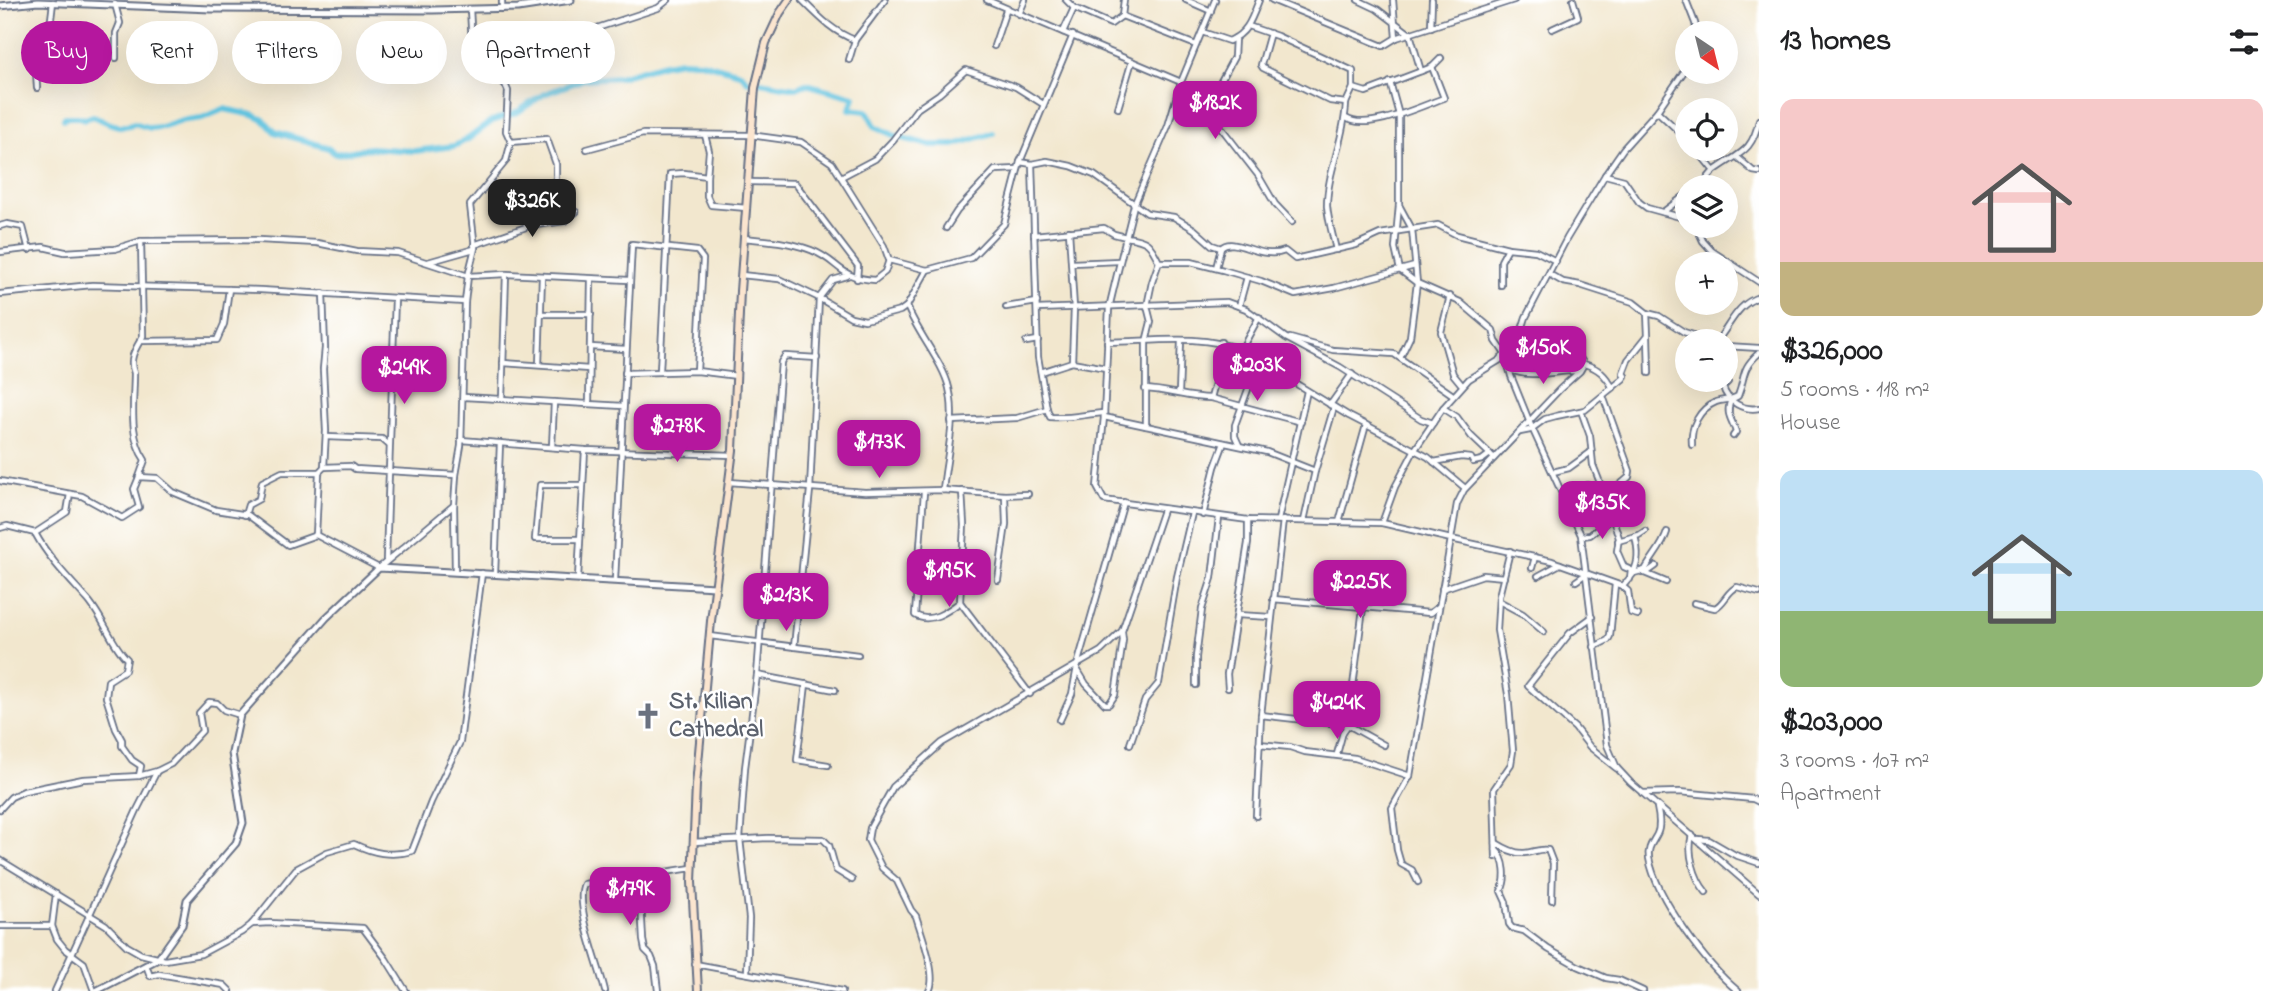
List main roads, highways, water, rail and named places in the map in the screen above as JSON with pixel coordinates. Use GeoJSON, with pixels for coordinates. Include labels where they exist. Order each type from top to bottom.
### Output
{"type":"FeatureCollection","features":[{"type":"Feature","properties":{"kind":"main road"},"geometry":{"type":"LineString","coordinates":[[698,991],[693,842],[710,636],[732,455],[741,275],[748,208],[750,135],[758,69],[772,29],[789,0]]}},
{"type":"Feature","properties":{"kind":"waterway"},"geometry":{"type":"LineString","coordinates":[[64,119],[85,119],[93,116],[119,126],[134,123],[150,128],[202,118],[224,109],[253,115],[264,120],[275,132],[329,148],[335,154],[370,148],[415,151],[454,146],[492,121],[516,113],[544,94],[585,79],[619,77],[681,61],[701,62],[740,73],[748,81]]}},
{"type":"Feature","properties":{"kind":"waterway"},"geometry":{"type":"LineString","coordinates":[[760,82],[796,88],[806,84],[854,97],[850,109],[867,111],[875,126],[895,136],[929,145],[954,145],[993,133]]}},
{"type":"Feature","properties":{"kind":"place","name":"St. Kilian Cathedral"},"geometry":{"type":"Point","coordinates":[648,716]}}]}
